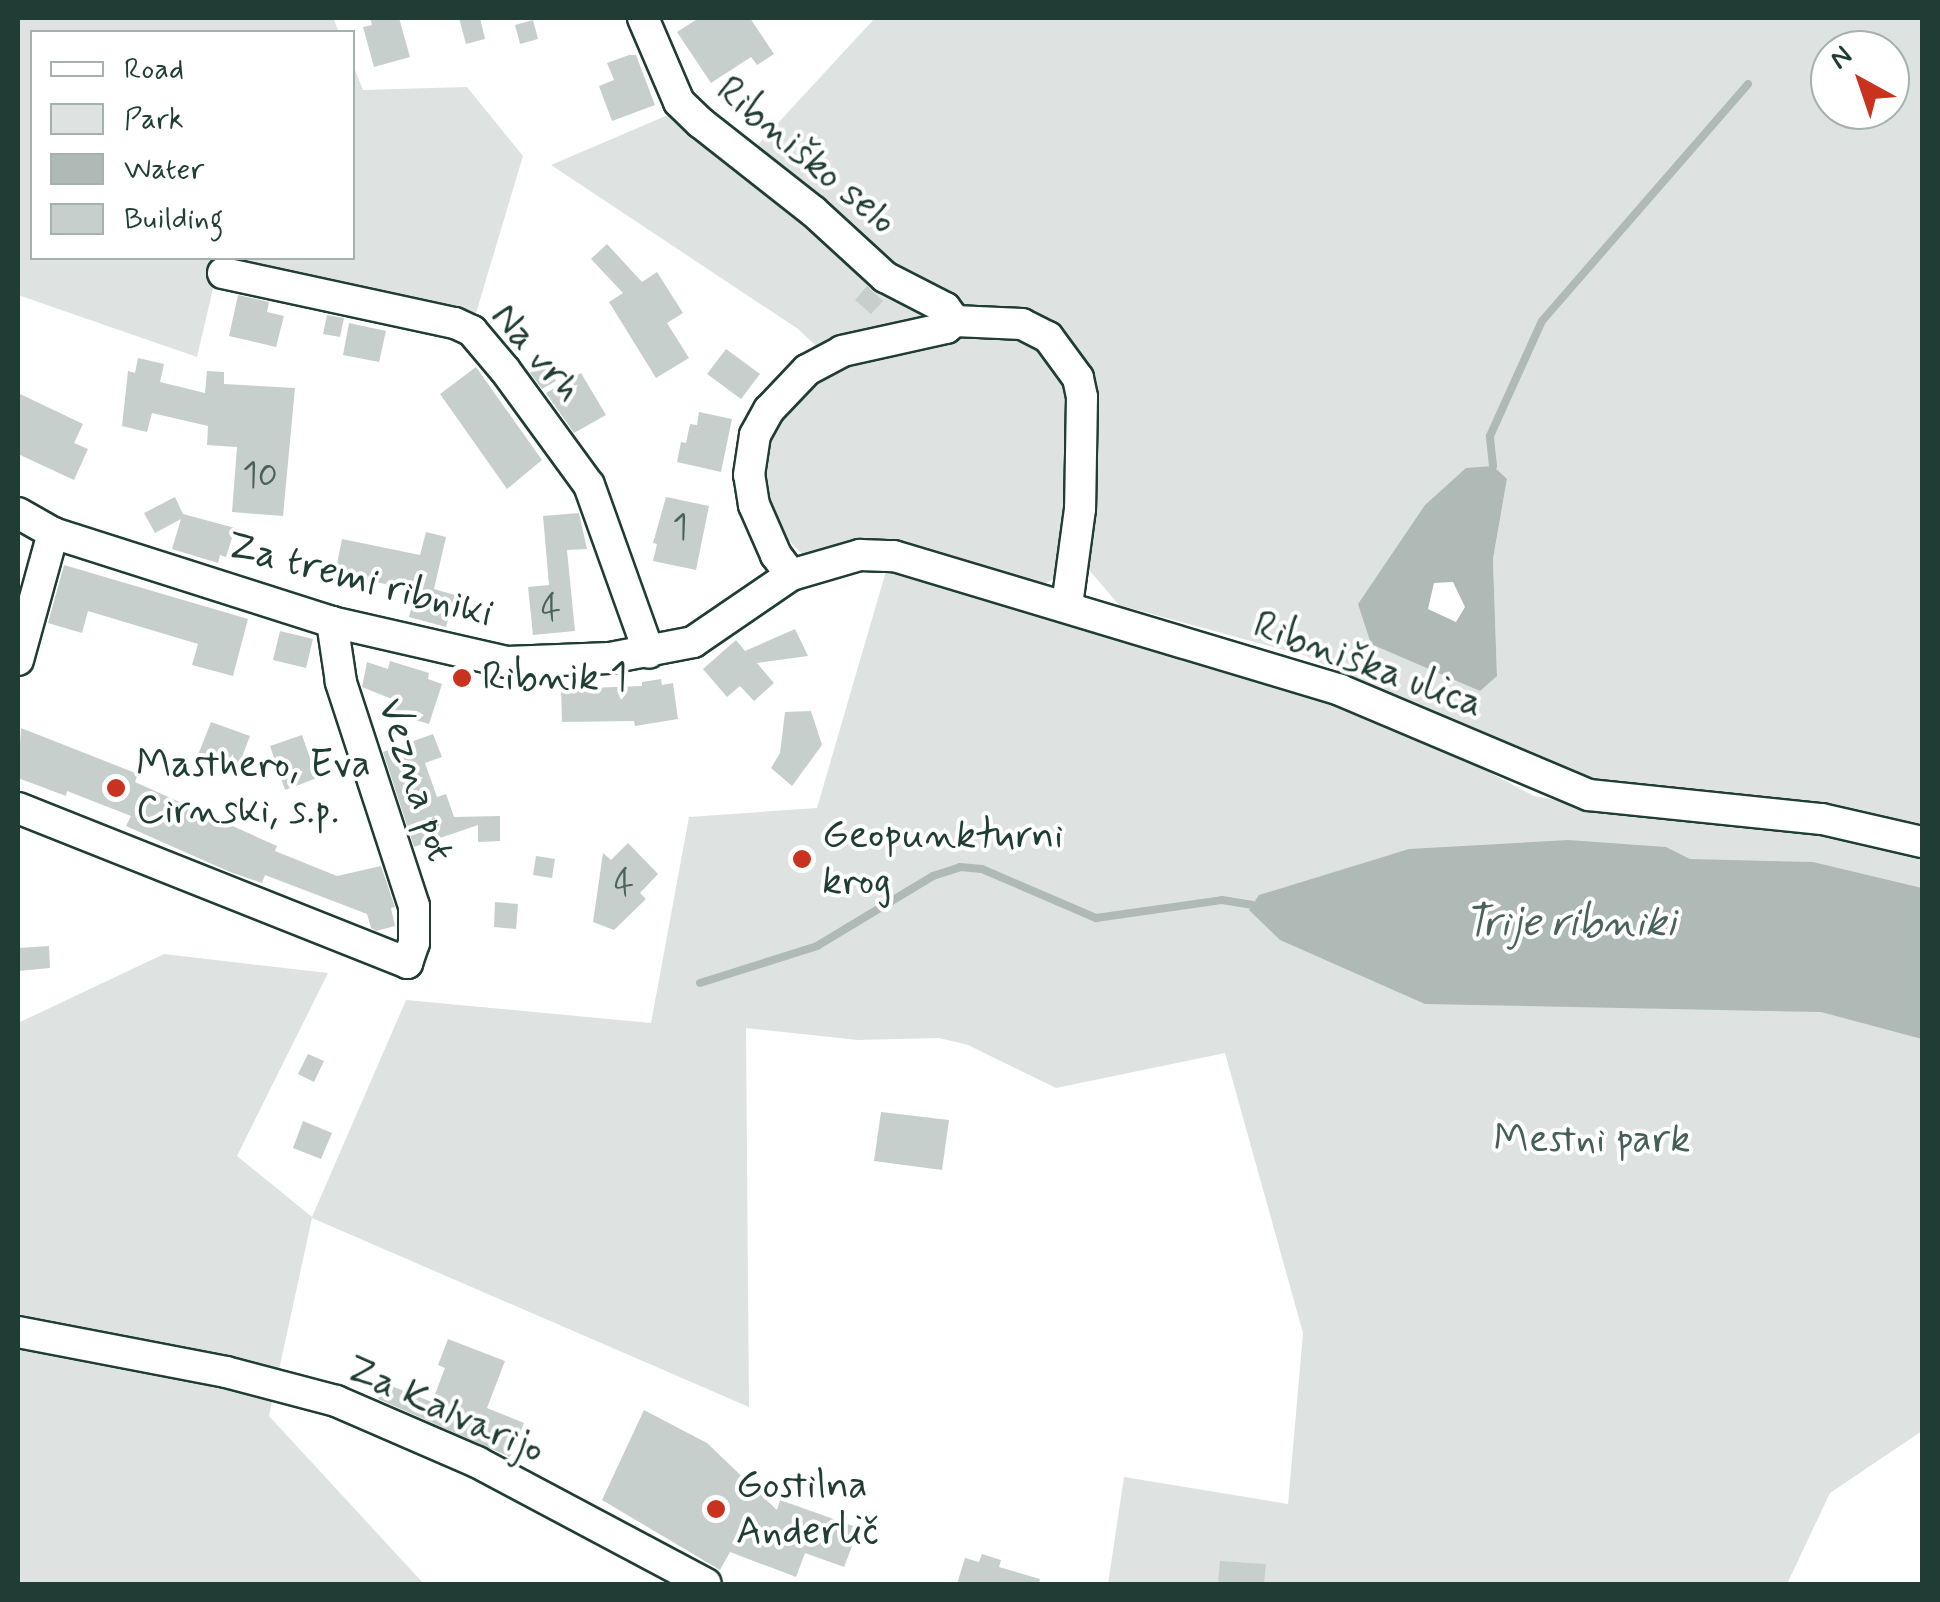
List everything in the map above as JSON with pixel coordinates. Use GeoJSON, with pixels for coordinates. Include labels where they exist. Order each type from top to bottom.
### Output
{"type":"FeatureCollection","features":[{"type":"Feature","properties":{"kind":"street","name":"Ribniško selo"},"geometry":{"type":"LineString","coordinates":[[644,18],[679,102],[813,211],[885,277],[945,308],[956,321]]}},
{"type":"Feature","properties":{"kind":"street","name":"Na vrh"},"geometry":{"type":"LineString","coordinates":[[223,273],[455,323],[472,331],[589,485],[649,653]]}},
{"type":"Feature","properties":{"kind":"street"},"geometry":{"type":"LineString","coordinates":[[791,575],[776,555],[754,505],[749,475],[755,435],[769,410],[808,370],[842,350],[946,328],[956,321],[1022,324],[1048,337],[1078,378],[1080,509],[1066,605]]}},
{"type":"Feature","properties":{"kind":"street","name":"Za tremi ribniki"},"geometry":{"type":"LineString","coordinates":[[18,514],[52,533],[332,622],[507,662],[649,653],[692,642],[791,575]]}},
{"type":"Feature","properties":{"kind":"street"},"geometry":{"type":"LineString","coordinates":[[18,660],[52,533]]}},
{"type":"Feature","properties":{"kind":"street","name":"Ribniška ulica"},"geometry":{"type":"LineString","coordinates":[[791,575],[860,555],[894,556],[1066,605],[1379,704],[1588,795],[1822,819],[1922,842]]}},
{"type":"Feature","properties":{"kind":"street","name":"Vezna pot"},"geometry":{"type":"LineString","coordinates":[[18,808],[407,963],[414,943],[414,906],[341,682],[332,622]]}},
{"type":"Feature","properties":{"kind":"street","name":"Za Kalvarijo"},"geometry":{"type":"LineString","coordinates":[[18,1332],[226,1372],[336,1400],[477,1462],[706,1584]]}},
{"type":"Feature","properties":{"kind":"green space"},"geometry":{"type":"Polygon","coordinates":[[[18,18],[333,18],[338,30],[30,30],[30,260],[355,260],[355,70],[363,90],[467,87],[523,156],[476,313],[219,263],[197,357],[18,295],[18,18]]]}},
{"type":"Feature","properties":{"kind":"green space"},"geometry":{"type":"Polygon","coordinates":[[[875,18],[1922,18],[1922,829],[1587,788],[1306,656],[1119,605],[1084,564],[1044,584],[869,541],[803,555],[776,527],[760,482],[759,452],[778,413],[833,362],[798,329],[551,165],[668,115],[741,163],[875,18]],[[1507,479],[1358,605],[1497,676],[1493,559],[1507,479]]]}},
{"type":"Feature","properties":{"kind":"green space","name":"Mestni park"},"geometry":{"type":"Polygon","coordinates":[[[886,571],[1292,689],[1399,725],[1534,796],[1630,813],[1772,819],[1922,854],[1922,1431],[1830,1493],[1787,1584],[1108,1584],[1124,1477],[1288,1504],[1303,1333],[1225,1053],[1056,1088],[968,1045],[939,1038],[858,1040],[746,1028],[749,1407],[312,1218],[269,1416],[424,1584],[18,1584],[18,1023],[164,954],[328,973],[237,1156],[312,1217],[406,1000],[651,1023],[689,817],[817,808],[886,571]]]}},
{"type":"Feature","properties":{"kind":"water"},"geometry":{"type":"Polygon","coordinates":[[[1493,466],[1507,479],[1493,559],[1497,676],[1480,691],[1371,644],[1358,604],[1425,505],[1466,468],[1493,466]],[[1453,582],[1434,583],[1428,609],[1456,622],[1465,607],[1453,582]]]}},
{"type":"Feature","properties":{"kind":"water","name":"Trije ribniki"},"geometry":{"type":"Polygon","coordinates":[[[1568,840],[1666,847],[1690,859],[1813,862],[1922,888],[1922,1039],[1821,1012],[1425,1004],[1280,940],[1249,910],[1259,895],[1409,849],[1568,840]]]}},
{"type":"Feature","properties":{"kind":"building"},"geometry":{"type":"Polygon","coordinates":[[[370,18],[399,18],[410,57],[374,67],[363,27],[372,25],[370,18]]]}},
{"type":"Feature","properties":{"kind":"building"},"geometry":{"type":"Polygon","coordinates":[[[459,18],[480,18],[485,39],[466,44],[459,18]]]}},
{"type":"Feature","properties":{"kind":"building"},"geometry":{"type":"Polygon","coordinates":[[[699,18],[750,18],[774,54],[757,65],[751,57],[711,83],[677,32],[699,18]]]}},
{"type":"Feature","properties":{"kind":"building"},"geometry":{"type":"Polygon","coordinates":[[[533,20],[538,39],[520,44],[515,25],[533,20]]]}},
{"type":"Feature","properties":{"kind":"building"},"geometry":{"type":"Polygon","coordinates":[[[636,55],[655,105],[612,121],[599,86],[614,80],[607,63],[636,55]]]}},
{"type":"Feature","properties":{"kind":"building"},"geometry":{"type":"Polygon","coordinates":[[[607,244],[642,282],[657,272],[683,313],[667,323],[689,358],[656,378],[609,302],[623,293],[591,259],[607,244]]]}},
{"type":"Feature","properties":{"kind":"building"},"geometry":{"type":"Polygon","coordinates":[[[867,286],[883,301],[871,314],[855,300],[867,286]]]}},
{"type":"Feature","properties":{"kind":"building"},"geometry":{"type":"Polygon","coordinates":[[[238,295],[269,302],[267,312],[284,316],[276,347],[229,336],[238,295]]]}},
{"type":"Feature","properties":{"kind":"building"},"geometry":{"type":"Polygon","coordinates":[[[327,315],[344,318],[340,337],[323,334],[327,315]]]}},
{"type":"Feature","properties":{"kind":"building"},"geometry":{"type":"Polygon","coordinates":[[[349,323],[386,331],[379,362],[343,355],[349,323]]]}},
{"type":"Feature","properties":{"kind":"building"},"geometry":{"type":"Polygon","coordinates":[[[726,349],[760,374],[741,399],[707,374],[726,349]]]}},
{"type":"Feature","properties":{"kind":"building"},"geometry":{"type":"Polygon","coordinates":[[[138,358],[164,364],[160,382],[205,393],[207,371],[224,372],[224,384],[295,388],[283,516],[232,512],[237,447],[207,445],[208,426],[152,413],[147,432],[122,426],[128,371],[135,373],[138,358]]]}},
{"type":"Feature","properties":{"kind":"building"},"geometry":{"type":"Polygon","coordinates":[[[545,363],[556,381],[542,389],[530,373],[545,363]]]}},
{"type":"Feature","properties":{"kind":"building"},"geometry":{"type":"Polygon","coordinates":[[[476,367],[542,460],[507,489],[440,394],[476,367]]]}},
{"type":"Feature","properties":{"kind":"building"},"geometry":{"type":"Polygon","coordinates":[[[581,373],[606,415],[574,433],[546,393],[581,373]]]}},
{"type":"Feature","properties":{"kind":"building"},"geometry":{"type":"Polygon","coordinates":[[[18,393],[83,424],[74,443],[88,449],[74,480],[18,454],[18,393]]]}},
{"type":"Feature","properties":{"kind":"building"},"geometry":{"type":"Polygon","coordinates":[[[699,412],[732,419],[721,472],[677,462],[681,442],[686,443],[690,424],[697,425],[699,412]]]}},
{"type":"Feature","properties":{"kind":"building"},"geometry":{"type":"Polygon","coordinates":[[[175,497],[183,514],[235,528],[226,557],[220,555],[218,563],[172,549],[181,519],[155,533],[144,513],[175,497]]]}},
{"type":"Feature","properties":{"kind":"building"},"geometry":{"type":"Polygon","coordinates":[[[666,497],[709,506],[696,570],[653,561],[657,544],[653,543],[666,497]]]}},
{"type":"Feature","properties":{"kind":"building"},"geometry":{"type":"Polygon","coordinates":[[[579,513],[587,549],[567,550],[575,631],[533,635],[528,587],[549,585],[543,516],[579,513]]]}},
{"type":"Feature","properties":{"kind":"building"},"geometry":{"type":"Polygon","coordinates":[[[426,532],[446,537],[434,589],[455,595],[446,627],[409,617],[416,590],[335,574],[342,539],[420,555],[426,532]]]}},
{"type":"Feature","properties":{"kind":"building"},"geometry":{"type":"Polygon","coordinates":[[[64,565],[248,619],[233,676],[192,665],[198,644],[88,611],[82,633],[48,623],[64,565]]]}},
{"type":"Feature","properties":{"kind":"building"},"geometry":{"type":"Polygon","coordinates":[[[795,629],[808,656],[757,663],[774,683],[754,701],[740,686],[727,697],[703,669],[736,640],[745,651],[795,629]]]}},
{"type":"Feature","properties":{"kind":"building"},"geometry":{"type":"Polygon","coordinates":[[[280,631],[313,639],[306,668],[273,660],[280,631]]]}},
{"type":"Feature","properties":{"kind":"building"},"geometry":{"type":"Polygon","coordinates":[[[390,661],[429,673],[428,679],[442,684],[429,724],[388,712],[392,699],[362,687],[367,662],[388,669],[390,661]]]}},
{"type":"Feature","properties":{"kind":"building"},"geometry":{"type":"Polygon","coordinates":[[[661,679],[662,685],[673,683],[678,719],[635,726],[634,721],[562,722],[561,689],[642,686],[642,682],[661,679]]]}},
{"type":"Feature","properties":{"kind":"building"},"geometry":{"type":"Polygon","coordinates":[[[811,711],[822,745],[792,786],[771,768],[780,753],[785,712],[811,711]]]}},
{"type":"Feature","properties":{"kind":"building"},"geometry":{"type":"Polygon","coordinates":[[[211,722],[250,736],[237,770],[198,755],[211,722]]]}},
{"type":"Feature","properties":{"kind":"building"},"geometry":{"type":"Polygon","coordinates":[[[21,728],[138,774],[135,782],[277,846],[275,851],[337,876],[381,866],[395,907],[391,908],[395,926],[376,931],[371,928],[367,914],[265,875],[262,883],[230,872],[126,826],[131,816],[67,791],[66,796],[18,778],[21,728]]]}},
{"type":"Feature","properties":{"kind":"building"},"geometry":{"type":"Polygon","coordinates":[[[433,734],[442,757],[425,763],[437,797],[446,794],[454,817],[500,816],[500,841],[478,842],[478,825],[414,847],[383,752],[433,734]]]}},
{"type":"Feature","properties":{"kind":"building"},"geometry":{"type":"Polygon","coordinates":[[[302,735],[317,778],[285,790],[270,746],[302,735]]]}},
{"type":"Feature","properties":{"kind":"building"},"geometry":{"type":"Polygon","coordinates":[[[628,843],[658,874],[640,893],[646,899],[614,930],[593,922],[603,853],[611,860],[628,843]]]}},
{"type":"Feature","properties":{"kind":"building"},"geometry":{"type":"Polygon","coordinates":[[[536,856],[555,859],[552,878],[533,875],[536,856]]]}},
{"type":"Feature","properties":{"kind":"building"},"geometry":{"type":"Polygon","coordinates":[[[495,902],[518,904],[516,929],[494,927],[495,902]]]}},
{"type":"Feature","properties":{"kind":"building"},"geometry":{"type":"Polygon","coordinates":[[[49,946],[50,968],[18,971],[18,948],[49,946]]]}},
{"type":"Feature","properties":{"kind":"building"},"geometry":{"type":"Polygon","coordinates":[[[308,1054],[324,1061],[314,1082],[298,1074],[308,1054]]]}},
{"type":"Feature","properties":{"kind":"building"},"geometry":{"type":"Polygon","coordinates":[[[881,1112],[949,1120],[942,1170],[874,1161],[881,1112]]]}},
{"type":"Feature","properties":{"kind":"building"},"geometry":{"type":"Polygon","coordinates":[[[303,1121],[332,1133],[321,1159],[293,1148],[303,1121]]]}},
{"type":"Feature","properties":{"kind":"building"},"geometry":{"type":"Polygon","coordinates":[[[448,1339],[505,1361],[487,1408],[524,1423],[510,1457],[378,1399],[384,1383],[432,1402],[445,1368],[438,1365],[448,1339]]]}},
{"type":"Feature","properties":{"kind":"building"},"geometry":{"type":"Polygon","coordinates":[[[644,1410],[707,1443],[777,1510],[780,1500],[859,1528],[844,1567],[805,1553],[796,1577],[730,1552],[720,1570],[602,1500],[644,1410]]]}},
{"type":"Feature","properties":{"kind":"building"},"geometry":{"type":"Polygon","coordinates":[[[982,1554],[1001,1560],[999,1567],[1040,1579],[1039,1584],[957,1584],[965,1558],[979,1562],[982,1554]]]}},
{"type":"Feature","properties":{"kind":"building"},"geometry":{"type":"Polygon","coordinates":[[[1220,1561],[1266,1564],[1264,1584],[1218,1584],[1220,1561]]]}},
{"type":"Feature","properties":{"kind":"waterway"},"geometry":{"type":"LineString","coordinates":[[1493,466],[1490,436],[1542,321],[1748,84]]}},
{"type":"Feature","properties":{"kind":"waterway"},"geometry":{"type":"LineString","coordinates":[[700,983],[817,946],[933,876],[960,867],[982,869],[1096,918],[1222,900],[1252,905]]}},
{"type":"Feature","properties":{"kind":"place","name":"Ribnik 1"},"geometry":{"type":"Point","coordinates":[462,678]}},
{"type":"Feature","properties":{"kind":"place","name":"Masthero, Eva Cirnski, s.p."},"geometry":{"type":"Point","coordinates":[116,788]}},
{"type":"Feature","properties":{"kind":"place","name":"Geopunkturni krog"},"geometry":{"type":"Point","coordinates":[802,859]}},
{"type":"Feature","properties":{"kind":"place","name":"Gostilna Anderlič"},"geometry":{"type":"Point","coordinates":[716,1509]}}]}
